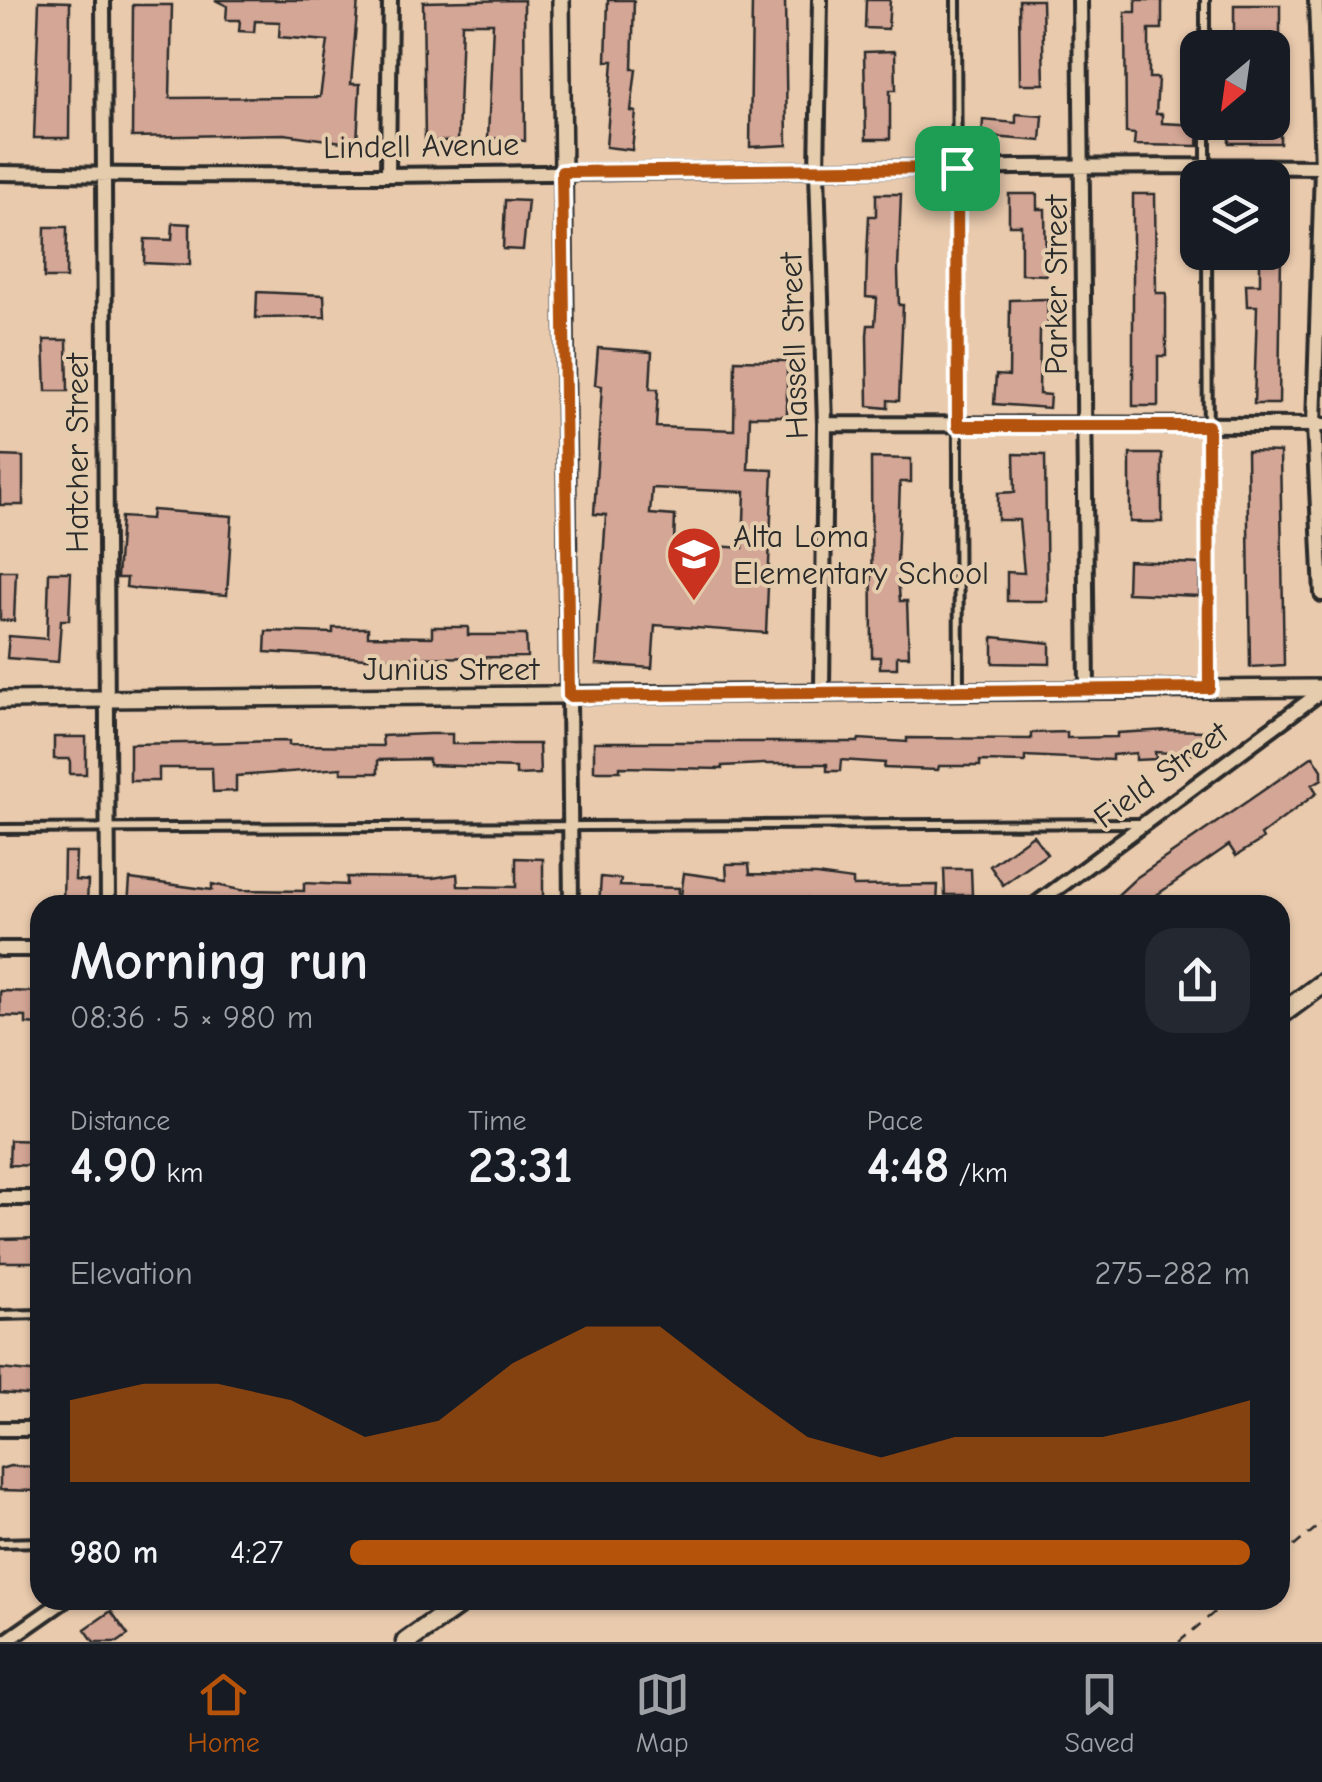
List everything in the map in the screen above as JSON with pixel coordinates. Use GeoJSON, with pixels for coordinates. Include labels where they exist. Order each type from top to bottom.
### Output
{"type":"FeatureCollection","features":[{"type":"Feature","properties":{"kind":"main road"},"geometry":{"type":"LineString","coordinates":[[1290,1008],[1322,984]]}},
{"type":"Feature","properties":{"kind":"main road"},"geometry":{"type":"LineString","coordinates":[[406,1642],[451,1610]]}},
{"type":"Feature","properties":{"kind":"street","name":"Hatcher Street"},"geometry":{"type":"LineString","coordinates":[[102,0],[108,895]]}},
{"type":"Feature","properties":{"kind":"street"},"geometry":{"type":"LineString","coordinates":[[388,174],[390,0]]}},
{"type":"Feature","properties":{"kind":"street"},"geometry":{"type":"LineString","coordinates":[[561,0],[571,895]]}},
{"type":"Feature","properties":{"kind":"street","name":"Hassell Street"},"geometry":{"type":"LineString","coordinates":[[820,0],[816,172],[826,424],[822,690]]}},
{"type":"Feature","properties":{"kind":"street","name":"Parker Street"},"geometry":{"type":"LineString","coordinates":[[1080,0],[1087,689]]}},
{"type":"Feature","properties":{"kind":"street"},"geometry":{"type":"LineString","coordinates":[[1316,0],[1322,168],[1318,425],[1322,594]]}},
{"type":"Feature","properties":{"kind":"street","name":"Lindell Avenue"},"geometry":{"type":"LineString","coordinates":[[0,173],[816,172],[1082,164],[1180,170]]}},
{"type":"Feature","properties":{"kind":"street","name":"Lindell Avenue"},"geometry":{"type":"LineString","coordinates":[[1290,169],[1322,168]]}},
{"type":"Feature","properties":{"kind":"street"},"geometry":{"type":"LineString","coordinates":[[826,424],[1318,425]]}},
{"type":"Feature","properties":{"kind":"street","name":"Junius Street"},"geometry":{"type":"LineString","coordinates":[[0,700],[822,690],[1322,690]]}},
{"type":"Feature","properties":{"kind":"street","name":"Field Street"},"geometry":{"type":"LineString","coordinates":[[1048,895],[1322,690]]}},
{"type":"Feature","properties":{"kind":"street"},"geometry":{"type":"LineString","coordinates":[[0,949],[30,949]]}},
{"type":"Feature","properties":{"kind":"street"},"geometry":{"type":"LineString","coordinates":[[0,1198],[30,1198]]}},
{"type":"Feature","properties":{"kind":"street"},"geometry":{"type":"LineString","coordinates":[[0,1429],[30,1429]]}},
{"type":"Feature","properties":{"kind":"street"},"geometry":{"type":"LineString","coordinates":[[5,1642],[51,1610]]}},
{"type":"Feature","properties":{"kind":"lane"},"geometry":{"type":"LineString","coordinates":[[956,0],[960,689]]}},
{"type":"Feature","properties":{"kind":"lane"},"geometry":{"type":"LineString","coordinates":[[1205,0],[1206,30]]}},
{"type":"Feature","properties":{"kind":"lane"},"geometry":{"type":"LineString","coordinates":[[1206,270],[1209,688]]}},
{"type":"Feature","properties":{"kind":"lane"},"geometry":{"type":"LineString","coordinates":[[0,829],[1140,823]]}},
{"type":"Feature","properties":{"kind":"lane"},"geometry":{"type":"LineString","coordinates":[[0,1314],[30,1314]]}},
{"type":"Feature","properties":{"kind":"lane"},"geometry":{"type":"LineString","coordinates":[[0,1543],[30,1542]]}},
{"type":"Feature","properties":{"kind":"path"},"geometry":{"type":"LineString","coordinates":[[1290,1550],[1322,1523]]}},
{"type":"Feature","properties":{"kind":"path"},"geometry":{"type":"LineString","coordinates":[[1179,1642],[1217,1610]]}},
{"type":"Feature","properties":{"kind":"building"},"geometry":{"type":"Polygon","coordinates":[[[215,0],[358,0],[351,84],[360,84],[357,144],[284,134],[132,137],[133,5],[172,5],[170,98],[320,97],[328,41],[279,37],[280,22],[255,21],[254,32],[239,31],[240,20],[226,20],[227,6],[215,0]]]}},
{"type":"Feature","properties":{"kind":"building"},"geometry":{"type":"Polygon","coordinates":[[[524,0],[525,141],[488,138],[493,23],[462,23],[458,141],[425,141],[423,2],[524,0]]]}},
{"type":"Feature","properties":{"kind":"building"},"geometry":{"type":"Polygon","coordinates":[[[608,0],[634,0],[632,69],[636,69],[631,111],[636,112],[632,150],[606,147],[613,61],[606,61],[608,0]]]}},
{"type":"Feature","properties":{"kind":"building"},"geometry":{"type":"Polygon","coordinates":[[[752,0],[785,0],[787,145],[750,147],[752,0]]]}},
{"type":"Feature","properties":{"kind":"building"},"geometry":{"type":"Polygon","coordinates":[[[866,0],[890,0],[888,29],[865,28],[866,0]]]}},
{"type":"Feature","properties":{"kind":"building"},"geometry":{"type":"Polygon","coordinates":[[[1019,0],[1042,0],[1044,84],[1020,84],[1019,0]]]}},
{"type":"Feature","properties":{"kind":"building"},"geometry":{"type":"Polygon","coordinates":[[[1136,0],[1162,0],[1162,29],[1149,29],[1149,78],[1158,78],[1156,114],[1162,114],[1162,123],[1180,124],[1180,140],[1198,140],[1198,146],[1134,145],[1135,134],[1126,133],[1125,12],[1136,12],[1136,0]]]}},
{"type":"Feature","properties":{"kind":"building"},"geometry":{"type":"Polygon","coordinates":[[[39,1],[70,2],[69,138],[34,138],[39,1]]]}},
{"type":"Feature","properties":{"kind":"building"},"geometry":{"type":"Polygon","coordinates":[[[1234,5],[1280,5],[1280,30],[1234,30],[1234,5]]]}},
{"type":"Feature","properties":{"kind":"building"},"geometry":{"type":"Polygon","coordinates":[[[895,51],[896,90],[890,90],[890,139],[866,139],[864,52],[895,51]]]}},
{"type":"Feature","properties":{"kind":"building"},"geometry":{"type":"Polygon","coordinates":[[[1016,114],[1043,116],[1041,141],[982,136],[983,120],[1016,123],[1016,114]]]}},
{"type":"Feature","properties":{"kind":"building"},"geometry":{"type":"Polygon","coordinates":[[[1229,140],[1280,140],[1280,143],[1229,140]]]}},
{"type":"Feature","properties":{"kind":"building"},"geometry":{"type":"Polygon","coordinates":[[[876,194],[901,194],[898,270],[899,305],[903,305],[899,401],[888,400],[888,408],[868,406],[867,335],[868,325],[875,325],[877,298],[866,297],[867,256],[869,216],[876,216],[876,194]]]}},
{"type":"Feature","properties":{"kind":"building"},"geometry":{"type":"Polygon","coordinates":[[[1009,194],[1037,194],[1037,209],[1045,209],[1046,275],[1021,274],[1021,225],[1009,225],[1009,194]]]}},
{"type":"Feature","properties":{"kind":"building"},"geometry":{"type":"Polygon","coordinates":[[[1133,194],[1155,194],[1156,293],[1166,293],[1166,356],[1158,356],[1158,406],[1133,406],[1133,194]]]}},
{"type":"Feature","properties":{"kind":"building"},"geometry":{"type":"Polygon","coordinates":[[[505,200],[528,201],[523,250],[503,249],[505,200]]]}},
{"type":"Feature","properties":{"kind":"building"},"geometry":{"type":"Polygon","coordinates":[[[173,223],[190,224],[190,265],[144,263],[145,239],[172,240],[173,223]]]}},
{"type":"Feature","properties":{"kind":"building"},"geometry":{"type":"Polygon","coordinates":[[[45,227],[67,227],[66,278],[44,278],[45,227]]]}},
{"type":"Feature","properties":{"kind":"building"},"geometry":{"type":"Polygon","coordinates":[[[1260,270],[1281,270],[1279,404],[1254,404],[1257,306],[1247,306],[1246,284],[1260,284],[1260,270]]]}},
{"type":"Feature","properties":{"kind":"building"},"geometry":{"type":"Polygon","coordinates":[[[257,292],[324,295],[325,317],[256,318],[257,292]]]}},
{"type":"Feature","properties":{"kind":"building"},"geometry":{"type":"Polygon","coordinates":[[[1047,299],[1048,330],[1040,330],[1039,394],[1050,395],[1049,408],[994,404],[996,375],[1009,376],[1010,300],[1047,299]]]}},
{"type":"Feature","properties":{"kind":"building"},"geometry":{"type":"Polygon","coordinates":[[[44,340],[67,340],[68,391],[46,391],[44,340]]]}},
{"type":"Feature","properties":{"kind":"building"},"geometry":{"type":"Polygon","coordinates":[[[598,348],[652,352],[650,389],[658,389],[656,427],[734,430],[735,360],[787,361],[787,416],[750,416],[748,469],[773,470],[766,633],[655,625],[652,668],[596,664],[606,515],[594,514],[602,386],[595,385],[598,348]],[[652,488],[650,514],[675,516],[674,543],[743,548],[745,492],[652,488]]]}},
{"type":"Feature","properties":{"kind":"building"},"geometry":{"type":"Polygon","coordinates":[[[1247,451],[1280,452],[1284,665],[1250,667],[1247,451]]]}},
{"type":"Feature","properties":{"kind":"building"},"geometry":{"type":"Polygon","coordinates":[[[1014,454],[1045,455],[1047,601],[1007,601],[1007,572],[1024,573],[1019,520],[998,520],[998,493],[1015,492],[1014,454]]]}},
{"type":"Feature","properties":{"kind":"building"},"geometry":{"type":"Polygon","coordinates":[[[1130,454],[1162,454],[1162,522],[1130,522],[1130,454]]]}},
{"type":"Feature","properties":{"kind":"building"},"geometry":{"type":"Polygon","coordinates":[[[0,456],[23,457],[23,505],[0,505],[0,456]]]}},
{"type":"Feature","properties":{"kind":"building"},"geometry":{"type":"Polygon","coordinates":[[[871,458],[911,459],[911,482],[900,482],[897,565],[900,601],[907,601],[909,656],[897,656],[897,668],[880,668],[880,657],[872,657],[871,458]]]}},
{"type":"Feature","properties":{"kind":"building"},"geometry":{"type":"Polygon","coordinates":[[[152,510],[232,516],[227,595],[126,587],[127,578],[117,578],[121,517],[151,519],[152,510]]]}},
{"type":"Feature","properties":{"kind":"building"},"geometry":{"type":"Polygon","coordinates":[[[1128,561],[1200,564],[1199,596],[1127,593],[1128,561]]]}},
{"type":"Feature","properties":{"kind":"building"},"geometry":{"type":"Polygon","coordinates":[[[0,571],[16,571],[14,621],[0,620],[0,571]]]}},
{"type":"Feature","properties":{"kind":"building"},"geometry":{"type":"Polygon","coordinates":[[[49,572],[71,572],[69,620],[61,620],[58,662],[7,658],[9,636],[47,639],[49,572]]]}},
{"type":"Feature","properties":{"kind":"building"},"geometry":{"type":"Polygon","coordinates":[[[432,627],[468,627],[468,635],[526,635],[527,657],[367,658],[265,652],[266,631],[333,633],[333,628],[368,628],[368,636],[432,637],[432,627]]]}},
{"type":"Feature","properties":{"kind":"building"},"geometry":{"type":"Polygon","coordinates":[[[993,637],[1050,643],[1050,664],[993,663],[993,637]]]}},
{"type":"Feature","properties":{"kind":"building"},"geometry":{"type":"Polygon","coordinates":[[[1203,731],[1202,755],[1155,752],[1156,759],[1136,760],[1136,753],[1112,755],[1112,760],[1025,756],[1025,762],[980,761],[980,766],[939,766],[938,770],[884,768],[885,763],[841,760],[840,771],[827,771],[827,764],[763,764],[722,769],[620,767],[620,771],[594,771],[594,742],[907,742],[907,738],[1031,739],[1031,733],[1067,732],[1067,738],[1117,737],[1117,733],[1203,731]]]}},
{"type":"Feature","properties":{"kind":"building"},"geometry":{"type":"Polygon","coordinates":[[[452,734],[452,744],[539,744],[540,774],[516,775],[516,768],[429,765],[429,759],[378,760],[378,773],[341,773],[341,768],[236,776],[236,791],[213,792],[212,768],[159,768],[159,781],[130,781],[130,744],[289,741],[289,745],[383,746],[382,736],[452,734]]]}},
{"type":"Feature","properties":{"kind":"building"},"geometry":{"type":"Polygon","coordinates":[[[54,737],[86,737],[86,774],[70,774],[70,759],[54,759],[54,737]]]}},
{"type":"Feature","properties":{"kind":"building"},"geometry":{"type":"Polygon","coordinates":[[[1313,756],[1322,770],[1322,779],[1312,785],[1317,793],[1261,835],[1263,839],[1236,856],[1229,845],[1156,895],[1118,895],[1136,878],[1313,756]]]}},
{"type":"Feature","properties":{"kind":"building"},"geometry":{"type":"Polygon","coordinates":[[[1033,835],[1047,854],[1003,885],[990,866],[1033,835]]]}},
{"type":"Feature","properties":{"kind":"building"},"geometry":{"type":"Polygon","coordinates":[[[64,852],[76,852],[75,880],[88,881],[87,895],[63,895],[64,852]]]}},
{"type":"Feature","properties":{"kind":"building"},"geometry":{"type":"Polygon","coordinates":[[[516,858],[543,859],[543,895],[129,895],[130,879],[212,890],[212,884],[240,890],[304,891],[304,883],[347,885],[347,877],[433,878],[457,874],[458,886],[516,887],[516,858]]]}},
{"type":"Feature","properties":{"kind":"building"},"geometry":{"type":"Polygon","coordinates":[[[726,864],[749,864],[750,874],[816,875],[853,880],[853,886],[938,885],[938,895],[681,895],[684,873],[727,879],[726,864]]]}},
{"type":"Feature","properties":{"kind":"building"},"geometry":{"type":"Polygon","coordinates":[[[944,869],[971,869],[972,895],[945,895],[944,869]]]}},
{"type":"Feature","properties":{"kind":"building"},"geometry":{"type":"Polygon","coordinates":[[[601,877],[621,879],[620,886],[679,888],[679,895],[600,895],[601,877]]]}},
{"type":"Feature","properties":{"kind":"building"},"geometry":{"type":"Polygon","coordinates":[[[0,991],[30,992],[30,1024],[26,1024],[26,1017],[0,1016],[0,991]]]}},
{"type":"Feature","properties":{"kind":"building"},"geometry":{"type":"Polygon","coordinates":[[[10,1140],[30,1141],[30,1166],[9,1165],[10,1140]]]}},
{"type":"Feature","properties":{"kind":"building"},"geometry":{"type":"Polygon","coordinates":[[[30,1238],[30,1262],[0,1262],[0,1239],[30,1238]]]}},
{"type":"Feature","properties":{"kind":"building"},"geometry":{"type":"Polygon","coordinates":[[[0,1369],[30,1372],[30,1395],[0,1393],[0,1369]]]}},
{"type":"Feature","properties":{"kind":"building"},"geometry":{"type":"Polygon","coordinates":[[[30,1467],[30,1491],[0,1490],[0,1469],[30,1467]]]}},
{"type":"Feature","properties":{"kind":"building"},"geometry":{"type":"Polygon","coordinates":[[[111,1611],[128,1635],[118,1642],[94,1642],[85,1629],[111,1611]]]}},
{"type":"Feature","properties":{"kind":"place","name":"Alta Loma Elementary School"},"geometry":{"type":"Point","coordinates":[694,603]}},
{"type":"Feature","properties":{"kind":"route"},"geometry":{"type":"LineString","coordinates":[[957,168],[958,426],[1208,426],[1209,688],[569,696],[562,172],[957,168]]}}]}
